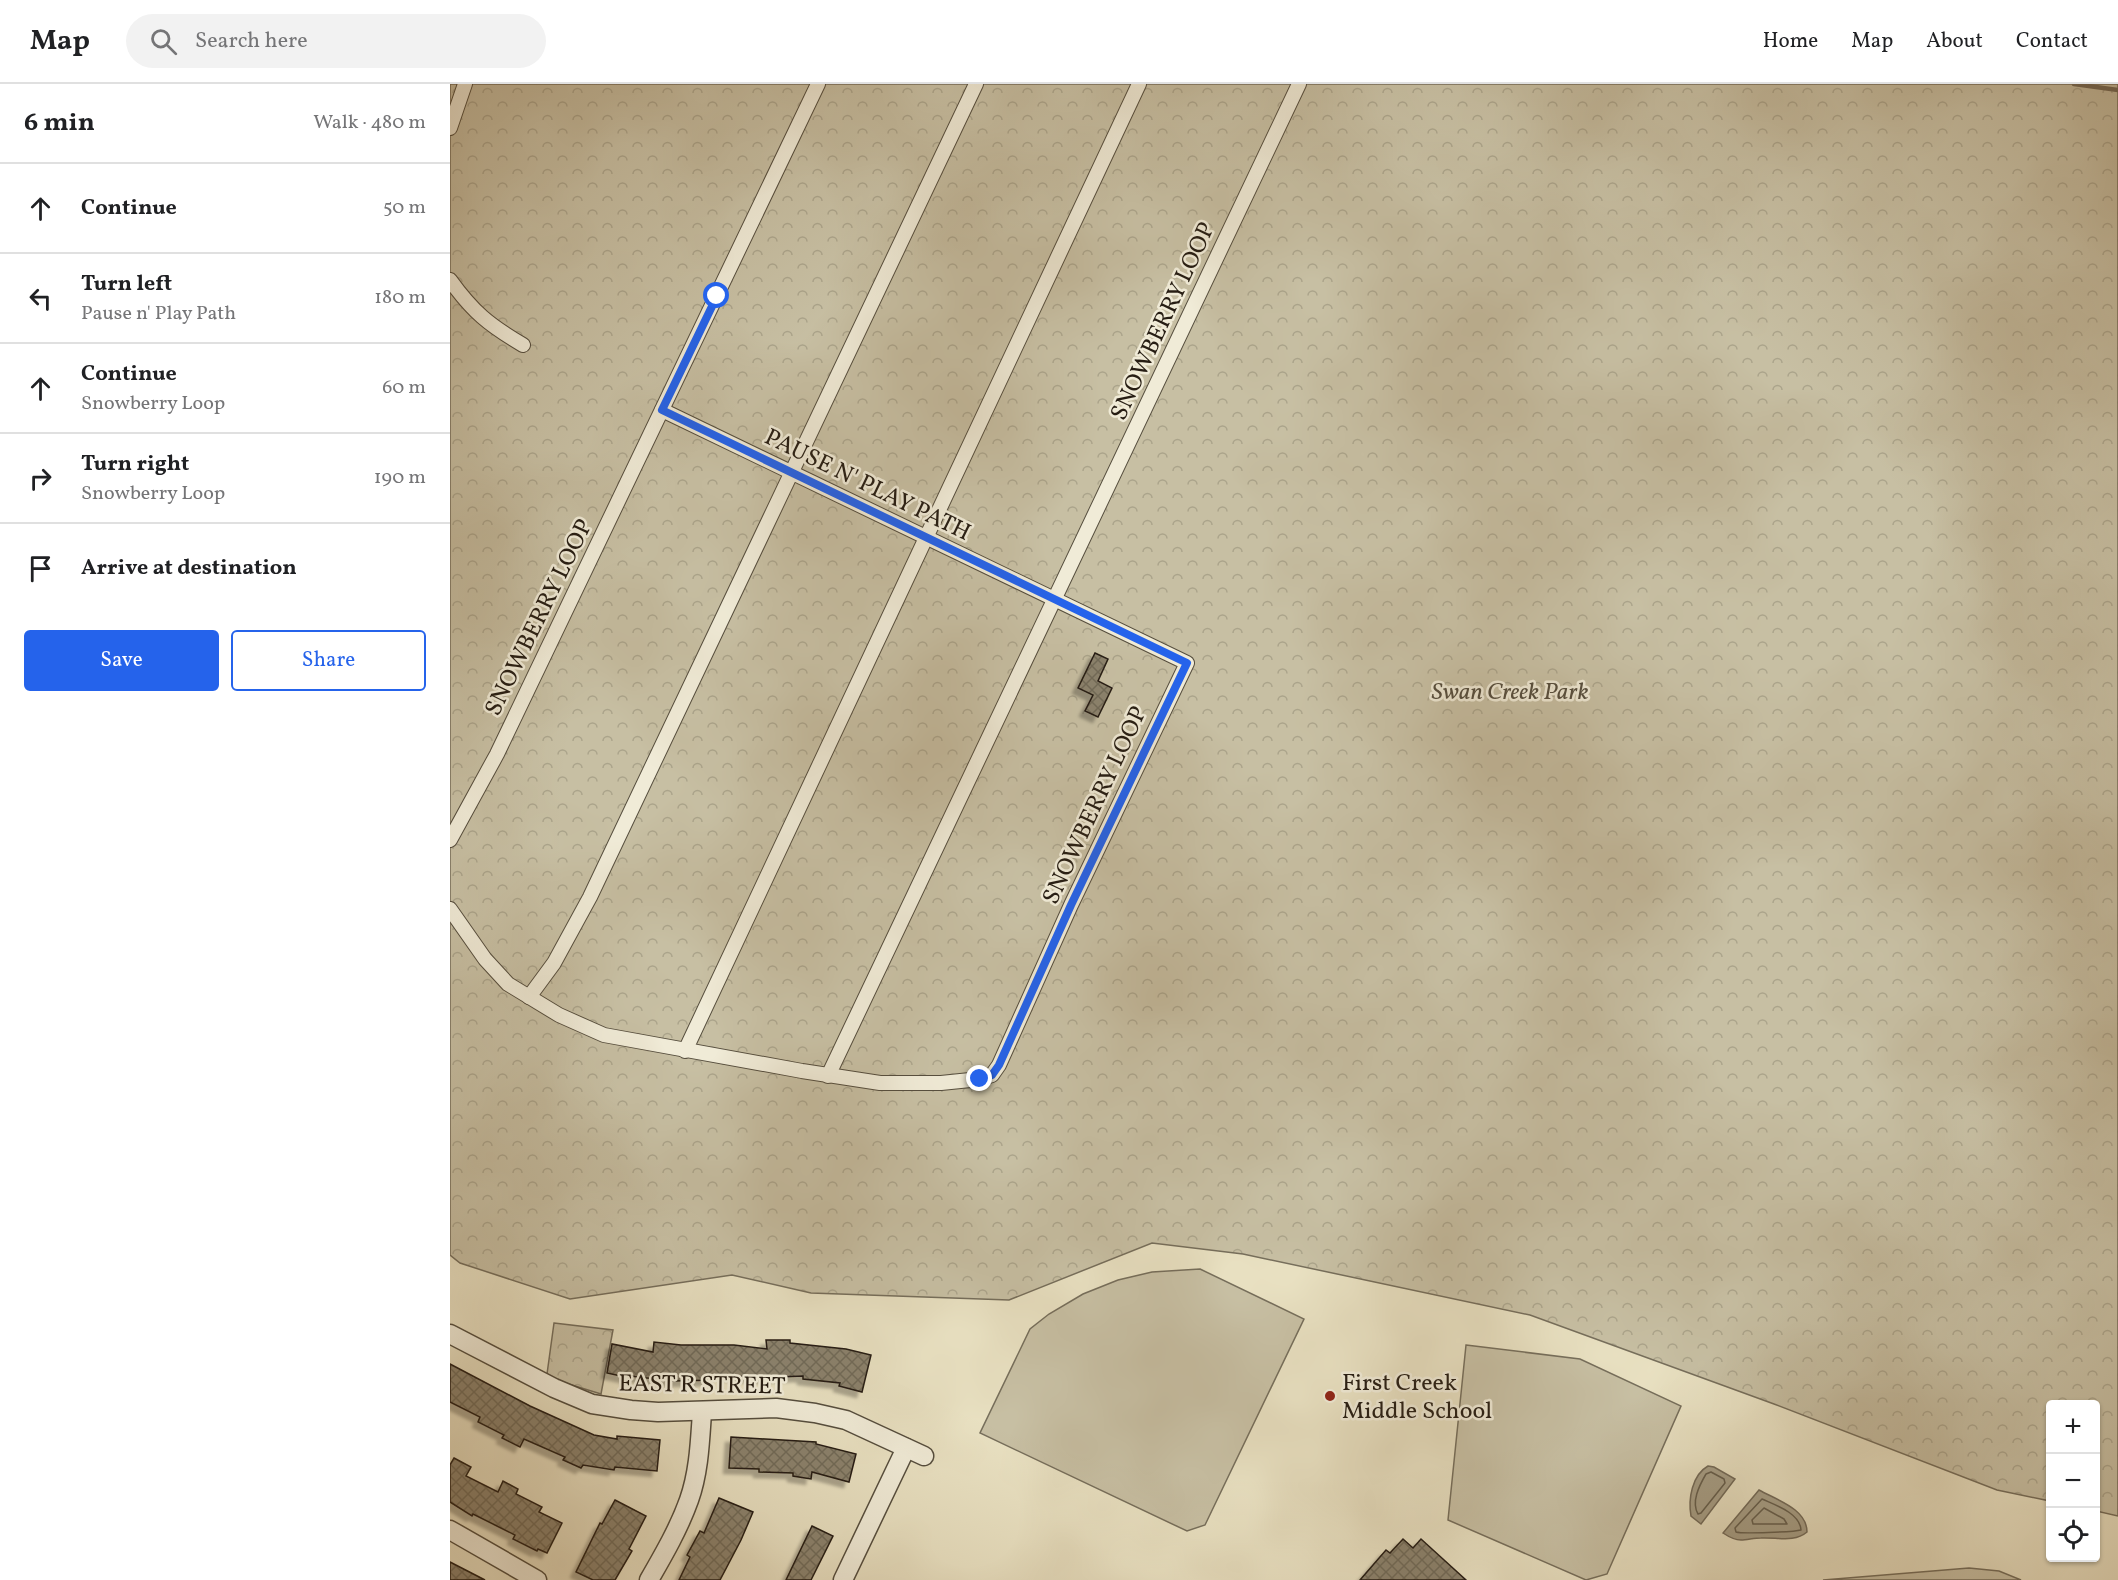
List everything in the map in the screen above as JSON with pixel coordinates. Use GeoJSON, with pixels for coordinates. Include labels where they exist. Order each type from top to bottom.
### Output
{"type":"FeatureCollection","features":[{"type":"Feature","properties":{"kind":"street"},"geometry":{"type":"LineString","coordinates":[[450,128],[465,84]]}},
{"type":"Feature","properties":{"kind":"street","name":"SNOWBERRY LOOP"},"geometry":{"type":"LineString","coordinates":[[450,840],[497,754],[818,84]]}},
{"type":"Feature","properties":{"kind":"street"},"geometry":{"type":"LineString","coordinates":[[529,997],[554,963],[577,924],[976,84]]}},
{"type":"Feature","properties":{"kind":"street"},"geometry":{"type":"LineString","coordinates":[[685,1051],[1138,84]]}},
{"type":"Feature","properties":{"kind":"street","name":"SNOWBERRY LOOP"},"geometry":{"type":"LineString","coordinates":[[450,909],[484,959],[508,984],[560,1015],[604,1035],[828,1076],[905,1084],[961,1081],[992,1075],[1004,1056],[1071,905],[1187,663],[1055,599],[1299,84]]}},
{"type":"Feature","properties":{"kind":"street"},"geometry":{"type":"LineString","coordinates":[[450,280],[484,321],[523,345]]}},
{"type":"Feature","properties":{"kind":"street","name":"PAUSE N' PLAY PATH"},"geometry":{"type":"LineString","coordinates":[[662,410],[1055,599]]}},
{"type":"Feature","properties":{"kind":"street"},"geometry":{"type":"LineString","coordinates":[[828,1076],[1055,599]]}},
{"type":"Feature","properties":{"kind":"street","name":"EAST R STREET"},"geometry":{"type":"LineString","coordinates":[[450,1334],[554,1388],[592,1404],[631,1410],[702,1412],[776,1408],[815,1413],[846,1420],[924,1456]]}},
{"type":"Feature","properties":{"kind":"street"},"geometry":{"type":"LineString","coordinates":[[649,1580],[690,1498],[698,1458],[702,1412]]}},
{"type":"Feature","properties":{"kind":"street"},"geometry":{"type":"LineString","coordinates":[[843,1580],[906,1448]]}},
{"type":"Feature","properties":{"kind":"street"},"geometry":{"type":"LineString","coordinates":[[450,1530],[537,1580]]}},
{"type":"Feature","properties":{"kind":"green space","name":"Swan Creek Park"},"geometry":{"type":"Polygon","coordinates":[[[450,84],[2118,84],[2118,1516],[2100,1512],[2100,1400],[2046,1400],[2046,1500],[1997,1490],[1774,1404],[1530,1315],[1243,1254],[1152,1243],[1009,1300],[811,1293],[732,1275],[570,1299],[460,1263],[450,1255],[450,84]]]}},
{"type":"Feature","properties":{"kind":"green space"},"geometry":{"type":"Polygon","coordinates":[[[1200,1269],[1304,1319],[1205,1525],[1187,1531],[980,1433],[1030,1329],[1049,1314],[1083,1294],[1118,1280],[1152,1272],[1200,1269]]]}},
{"type":"Feature","properties":{"kind":"green space"},"geometry":{"type":"Polygon","coordinates":[[[554,1323],[613,1330],[601,1394],[562,1382],[547,1374],[554,1323]]]}},
{"type":"Feature","properties":{"kind":"green space"},"geometry":{"type":"Polygon","coordinates":[[[1466,1345],[1580,1359],[1681,1406],[1607,1574],[1586,1580],[1448,1520],[1466,1345]]]}},
{"type":"Feature","properties":{"kind":"green space"},"geometry":{"type":"Polygon","coordinates":[[[1969,1568],[1999,1571],[2021,1580],[1823,1580],[1969,1568]]]}},
{"type":"Feature","properties":{"kind":"water"},"geometry":{"type":"Polygon","coordinates":[[[1708,1466],[1735,1479],[1701,1524],[1691,1516],[1690,1502],[1692,1488],[1698,1475],[1708,1466]]]}},
{"type":"Feature","properties":{"kind":"water"},"geometry":{"type":"Polygon","coordinates":[[[1759,1490],[1797,1511],[1806,1524],[1807,1532],[1791,1538],[1741,1540],[1723,1533],[1759,1490]]]}},
{"type":"Feature","properties":{"kind":"building"},"geometry":{"type":"Polygon","coordinates":[[[1095,653],[1108,659],[1098,681],[1112,688],[1098,717],[1085,711],[1093,695],[1078,688],[1095,653]]]}},
{"type":"Feature","properties":{"kind":"building"},"geometry":{"type":"Polygon","coordinates":[[[766,1340],[790,1340],[790,1343],[846,1349],[871,1355],[862,1392],[839,1386],[840,1383],[803,1379],[803,1376],[757,1378],[716,1374],[716,1380],[673,1381],[630,1376],[630,1378],[607,1373],[612,1344],[653,1352],[654,1342],[681,1345],[734,1345],[767,1349],[766,1340]]]}},
{"type":"Feature","properties":{"kind":"building"},"geometry":{"type":"Polygon","coordinates":[[[450,1364],[530,1406],[594,1435],[617,1439],[617,1436],[660,1440],[657,1471],[615,1467],[614,1470],[583,1465],[581,1468],[563,1460],[565,1457],[524,1439],[520,1447],[502,1438],[504,1435],[478,1422],[480,1417],[450,1402],[450,1364]]]}},
{"type":"Feature","properties":{"kind":"building"},"geometry":{"type":"Polygon","coordinates":[[[731,1437],[816,1442],[816,1444],[856,1454],[849,1482],[812,1472],[811,1479],[793,1476],[793,1473],[729,1468],[731,1437]]]}},
{"type":"Feature","properties":{"kind":"building"},"geometry":{"type":"Polygon","coordinates":[[[454,1458],[471,1467],[466,1476],[498,1492],[503,1481],[518,1489],[516,1494],[542,1507],[539,1512],[562,1523],[547,1553],[538,1549],[537,1551],[513,1539],[515,1535],[473,1514],[472,1516],[450,1502],[450,1465],[454,1458]]]}},
{"type":"Feature","properties":{"kind":"building"},"geometry":{"type":"Polygon","coordinates":[[[719,1498],[753,1512],[741,1540],[720,1580],[679,1580],[690,1557],[687,1555],[700,1531],[704,1533],[719,1498]]]}},
{"type":"Feature","properties":{"kind":"building"},"geometry":{"type":"Polygon","coordinates":[[[615,1500],[646,1516],[629,1549],[632,1551],[615,1580],[593,1580],[576,1572],[600,1523],[602,1524],[615,1500]]]}},
{"type":"Feature","properties":{"kind":"building"},"geometry":{"type":"Polygon","coordinates":[[[812,1526],[833,1536],[811,1580],[786,1580],[812,1526]]]}},
{"type":"Feature","properties":{"kind":"building"},"geometry":{"type":"Polygon","coordinates":[[[1403,1539],[1413,1548],[1421,1539],[1466,1580],[1360,1580],[1386,1550],[1390,1553],[1403,1539]]]}},
{"type":"Feature","properties":{"kind":"building"},"geometry":{"type":"Polygon","coordinates":[[[450,1562],[485,1580],[450,1580],[450,1562]]]}},
{"type":"Feature","properties":{"kind":"waterway"},"geometry":{"type":"LineString","coordinates":[[2074,84],[2118,90]]}},
{"type":"Feature","properties":{"kind":"place","name":"First Creek Middle School"},"geometry":{"type":"Point","coordinates":[1330,1396]}},
{"type":"Feature","properties":{"kind":"route"},"geometry":{"type":"LineString","coordinates":[[717,296],[662,410],[1187,663],[1071,905],[1008,1047],[992,1075],[980,1079]]}}]}
